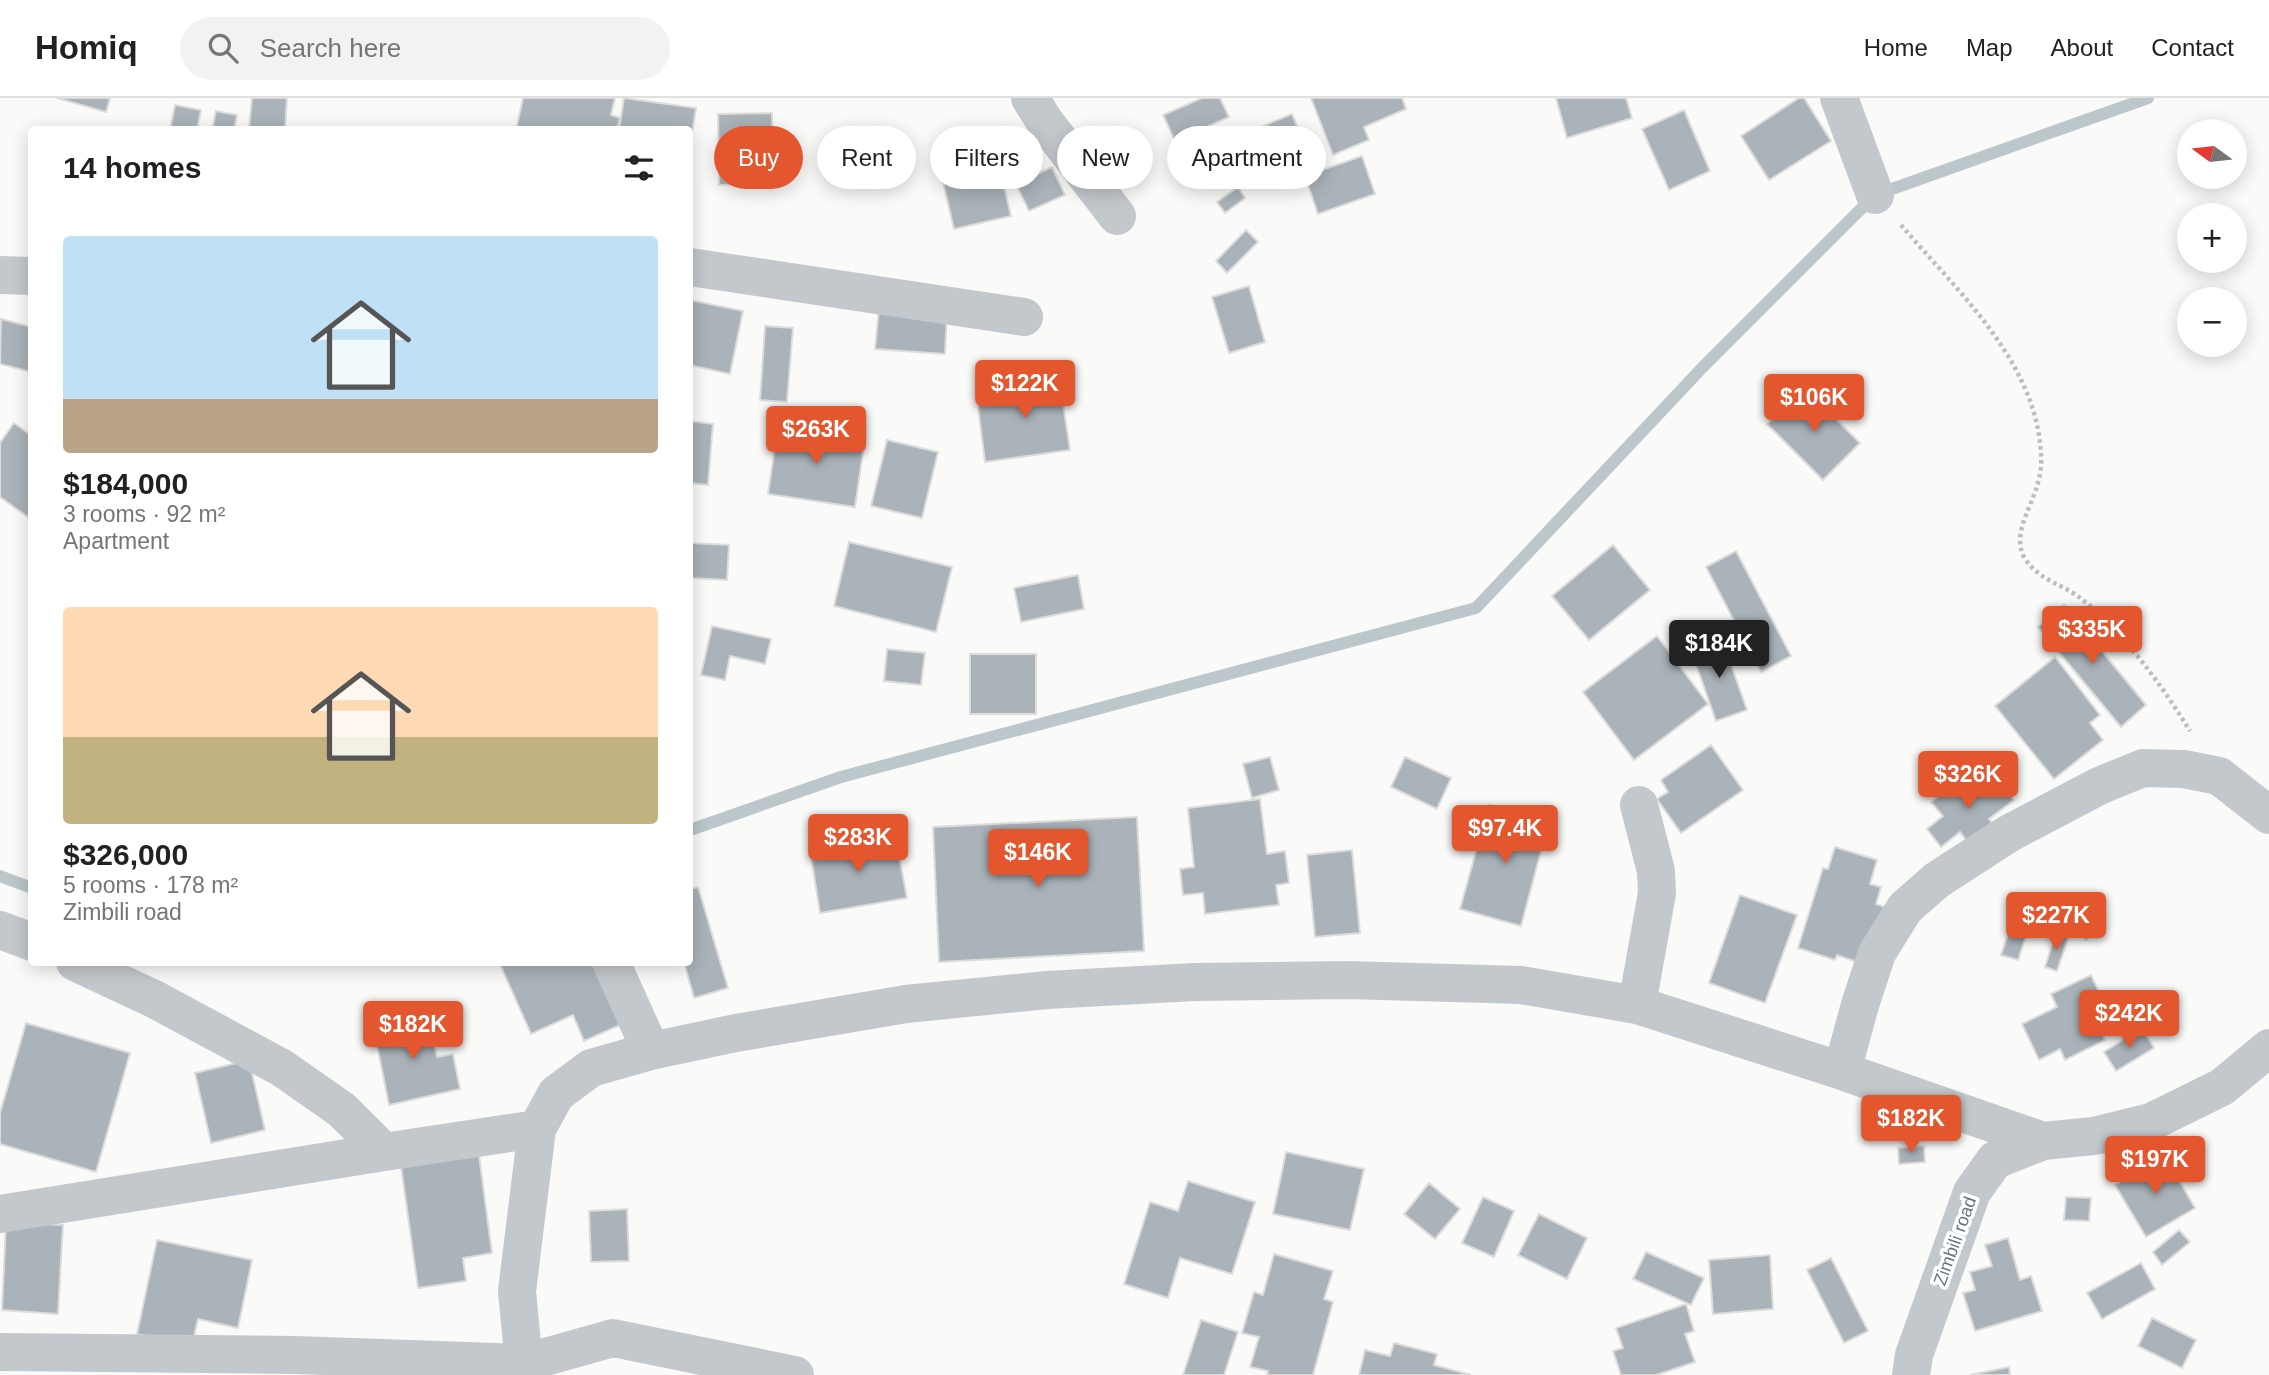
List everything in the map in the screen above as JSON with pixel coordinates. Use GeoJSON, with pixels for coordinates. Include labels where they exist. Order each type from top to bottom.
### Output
{"type":"FeatureCollection","features":[{"type":"Feature","properties":{"kind":"street"},"geometry":{"type":"LineString","coordinates":[[1030,98],[1045,122],[1117,216]]}},
{"type":"Feature","properties":{"kind":"street"},"geometry":{"type":"LineString","coordinates":[[1839,98],[1875,195]]}},
{"type":"Feature","properties":{"kind":"street"},"geometry":{"type":"LineString","coordinates":[[693,267],[1024,317]]}},
{"type":"Feature","properties":{"kind":"street"},"geometry":{"type":"LineString","coordinates":[[0,275],[28,276]]}},
{"type":"Feature","properties":{"kind":"street"},"geometry":{"type":"LineString","coordinates":[[1842,1071],[1877,953],[1905,908],[1937,880],[2008,834],[2099,786],[2143,768],[2184,769],[2219,776],[2269,815]]}},
{"type":"Feature","properties":{"kind":"street"},"geometry":{"type":"LineString","coordinates":[[1637,1005],[1657,893],[1656,871],[1639,806]]}},
{"type":"Feature","properties":{"kind":"street"},"geometry":{"type":"LineString","coordinates":[[0,930],[28,940]]}},
{"type":"Feature","properties":{"kind":"street"},"geometry":{"type":"LineString","coordinates":[[84,966],[156,1000],[282,1068],[342,1110],[384,1152]]}},
{"type":"Feature","properties":{"kind":"street"},"geometry":{"type":"LineString","coordinates":[[613,966],[651,1051]]}},
{"type":"Feature","properties":{"kind":"street"},"geometry":{"type":"LineString","coordinates":[[525,1369],[517,1292],[537,1129],[556,1094],[591,1068],[651,1051],[736,1033],[906,1004],[1047,990],[1195,982],[1347,980],[1521,985],[1637,1005],[1842,1071],[2043,1141]]}},
{"type":"Feature","properties":{"kind":"street","name":"Zimbili road"},"geometry":{"type":"LineString","coordinates":[[1911,1375],[1914,1355],[1972,1192],[1995,1160],[2043,1141],[2094,1136],[2151,1122],[2222,1087],[2269,1048]]}},
{"type":"Feature","properties":{"kind":"street"},"geometry":{"type":"LineString","coordinates":[[0,1214],[537,1129]]}},
{"type":"Feature","properties":{"kind":"street"},"geometry":{"type":"LineString","coordinates":[[0,1352],[297,1365],[525,1369],[613,1338],[795,1375]]}},
{"type":"Feature","properties":{"kind":"path"},"geometry":{"type":"LineString","coordinates":[[1875,195],[1996,336],[2022,378],[2041,454],[2037,487],[2023,521],[2021,539],[2024,557],[2045,580],[2082,598],[2129,646],[2166,693],[2219,776]]}},
{"type":"Feature","properties":{"kind":"building"},"geometry":{"type":"Polygon","coordinates":[[[57,98],[110,98],[106,112],[57,98]]]}},
{"type":"Feature","properties":{"kind":"building"},"geometry":{"type":"Polygon","coordinates":[[[252,98],[287,98],[285,126],[249,126],[252,98]]]}},
{"type":"Feature","properties":{"kind":"building"},"geometry":{"type":"Polygon","coordinates":[[[523,98],[615,98],[611,115],[620,118],[618,126],[517,126],[523,98]]]}},
{"type":"Feature","properties":{"kind":"building"},"geometry":{"type":"Polygon","coordinates":[[[624,98],[696,108],[693,128],[620,126],[624,98]]]}},
{"type":"Feature","properties":{"kind":"building"},"geometry":{"type":"Polygon","coordinates":[[[1202,98],[1220,98],[1229,117],[1209,126],[1168,126],[1163,115],[1202,98]]]}},
{"type":"Feature","properties":{"kind":"building"},"geometry":{"type":"Polygon","coordinates":[[[1311,98],[1402,98],[1406,109],[1364,127],[1369,140],[1333,155],[1326,137],[1326,126],[1322,126],[1311,98]]]}},
{"type":"Feature","properties":{"kind":"building"},"geometry":{"type":"Polygon","coordinates":[[[1556,98],[1626,98],[1632,118],[1567,138],[1556,98]]]}},
{"type":"Feature","properties":{"kind":"building"},"geometry":{"type":"Polygon","coordinates":[[[1799,98],[1804,98],[1831,141],[1769,180],[1741,136],[1799,98]]]}},
{"type":"Feature","properties":{"kind":"building"},"geometry":{"type":"Polygon","coordinates":[[[175,105],[201,110],[198,126],[171,126],[175,105]]]}},
{"type":"Feature","properties":{"kind":"building"},"geometry":{"type":"Polygon","coordinates":[[[1684,110],[1710,171],[1669,190],[1642,129],[1684,110]]]}},
{"type":"Feature","properties":{"kind":"building"},"geometry":{"type":"Polygon","coordinates":[[[216,111],[237,115],[235,126],[213,126],[216,111]]]}},
{"type":"Feature","properties":{"kind":"building"},"geometry":{"type":"Polygon","coordinates":[[[772,113],[772,126],[718,126],[718,114],[772,113]]]}},
{"type":"Feature","properties":{"kind":"building"},"geometry":{"type":"Polygon","coordinates":[[[1292,114],[1297,126],[1263,126],[1292,114]]]}},
{"type":"Feature","properties":{"kind":"building"},"geometry":{"type":"Polygon","coordinates":[[[1362,156],[1375,194],[1318,214],[1309,189],[1326,189],[1326,169],[1362,156]]]}},
{"type":"Feature","properties":{"kind":"building"},"geometry":{"type":"Polygon","coordinates":[[[1052,167],[1057,178],[1057,189],[1062,189],[1065,195],[1029,211],[1018,189],[1043,189],[1043,171],[1052,167]]]}},
{"type":"Feature","properties":{"kind":"building"},"geometry":{"type":"Polygon","coordinates":[[[945,189],[1005,189],[1011,216],[954,229],[945,189]]]}},
{"type":"Feature","properties":{"kind":"building"},"geometry":{"type":"Polygon","coordinates":[[[1235,189],[1239,189],[1245,198],[1225,213],[1217,202],[1235,189]]]}},
{"type":"Feature","properties":{"kind":"building"},"geometry":{"type":"Polygon","coordinates":[[[1246,230],[1258,242],[1227,273],[1216,261],[1246,230]]]}},
{"type":"Feature","properties":{"kind":"building"},"geometry":{"type":"Polygon","coordinates":[[[1249,286],[1265,342],[1229,353],[1212,297],[1249,286]]]}},
{"type":"Feature","properties":{"kind":"building"},"geometry":{"type":"Polygon","coordinates":[[[693,301],[743,311],[730,374],[693,366],[693,301]]]}},
{"type":"Feature","properties":{"kind":"building"},"geometry":{"type":"Polygon","coordinates":[[[879,309],[947,314],[945,354],[875,349],[879,309]]]}},
{"type":"Feature","properties":{"kind":"building"},"geometry":{"type":"Polygon","coordinates":[[[1,319],[28,326],[28,371],[0,364],[1,319]]]}},
{"type":"Feature","properties":{"kind":"building"},"geometry":{"type":"Polygon","coordinates":[[[765,326],[793,328],[787,402],[760,400],[765,326]]]}},
{"type":"Feature","properties":{"kind":"building"},"geometry":{"type":"Polygon","coordinates":[[[1058,370],[1070,450],[985,462],[977,399],[1021,393],[1019,375],[1058,370]]]}},
{"type":"Feature","properties":{"kind":"building"},"geometry":{"type":"Polygon","coordinates":[[[1804,387],[1860,443],[1823,480],[1767,424],[1804,387]]]}},
{"type":"Feature","properties":{"kind":"building"},"geometry":{"type":"Polygon","coordinates":[[[693,421],[713,424],[708,485],[693,483],[693,421]]]}},
{"type":"Feature","properties":{"kind":"building"},"geometry":{"type":"Polygon","coordinates":[[[14,423],[28,433],[28,517],[0,497],[0,443],[14,423]]]}},
{"type":"Feature","properties":{"kind":"building"},"geometry":{"type":"Polygon","coordinates":[[[778,426],[865,439],[855,507],[768,494],[778,426]]]}},
{"type":"Feature","properties":{"kind":"building"},"geometry":{"type":"Polygon","coordinates":[[[887,440],[938,452],[922,518],[871,506],[887,440]]]}},
{"type":"Feature","properties":{"kind":"building"},"geometry":{"type":"Polygon","coordinates":[[[849,542],[952,567],[936,632],[834,606],[849,542]]]}},
{"type":"Feature","properties":{"kind":"building"},"geometry":{"type":"Polygon","coordinates":[[[693,543],[729,545],[727,580],[693,578],[693,543]]]}},
{"type":"Feature","properties":{"kind":"building"},"geometry":{"type":"Polygon","coordinates":[[[1613,545],[1650,590],[1589,640],[1552,596],[1613,545]]]}},
{"type":"Feature","properties":{"kind":"building"},"geometry":{"type":"Polygon","coordinates":[[[1736,551],[1791,656],[1761,672],[1706,567],[1736,551]]]}},
{"type":"Feature","properties":{"kind":"building"},"geometry":{"type":"Polygon","coordinates":[[[1078,575],[1084,609],[1021,622],[1014,588],[1078,575]]]}},
{"type":"Feature","properties":{"kind":"building"},"geometry":{"type":"Polygon","coordinates":[[[2064,605],[2146,705],[2121,727],[2038,627],[2064,605]]]}},
{"type":"Feature","properties":{"kind":"building"},"geometry":{"type":"Polygon","coordinates":[[[712,626],[771,639],[765,664],[730,656],[725,680],[701,675],[712,626]]]}},
{"type":"Feature","properties":{"kind":"building"},"geometry":{"type":"Polygon","coordinates":[[[1657,636],[1708,704],[1634,760],[1583,692],[1657,636]]]}},
{"type":"Feature","properties":{"kind":"building"},"geometry":{"type":"Polygon","coordinates":[[[1722,639],[1747,710],[1716,721],[1691,650],[1722,639]]]}},
{"type":"Feature","properties":{"kind":"building"},"geometry":{"type":"Polygon","coordinates":[[[887,649],[925,653],[921,685],[884,681],[887,649]]]}},
{"type":"Feature","properties":{"kind":"building"},"geometry":{"type":"Polygon","coordinates":[[[970,654],[1036,654],[1036,714],[970,714],[970,654]]]}},
{"type":"Feature","properties":{"kind":"building"},"geometry":{"type":"Polygon","coordinates":[[[2055,657],[2100,715],[2090,723],[2103,740],[2054,779],[1995,706],[2055,657]]]}},
{"type":"Feature","properties":{"kind":"building"},"geometry":{"type":"Polygon","coordinates":[[[1711,745],[1743,790],[1681,833],[1657,799],[1668,792],[1661,780],[1711,745]]]}},
{"type":"Feature","properties":{"kind":"building"},"geometry":{"type":"Polygon","coordinates":[[[1270,757],[1279,790],[1252,798],[1243,764],[1270,757]]]}},
{"type":"Feature","properties":{"kind":"building"},"geometry":{"type":"Polygon","coordinates":[[[1405,757],[1451,778],[1437,809],[1391,787],[1405,757]]]}},
{"type":"Feature","properties":{"kind":"building"},"geometry":{"type":"Polygon","coordinates":[[[1994,775],[2014,800],[1989,819],[1994,826],[1970,845],[1960,832],[1941,847],[1927,829],[1943,816],[1931,802],[1956,781],[1968,796],[1994,775]]]}},
{"type":"Feature","properties":{"kind":"building"},"geometry":{"type":"Polygon","coordinates":[[[1260,799],[1267,854],[1285,851],[1289,883],[1276,885],[1279,905],[1205,914],[1203,893],[1183,895],[1180,869],[1194,867],[1188,808],[1260,799]]]}},
{"type":"Feature","properties":{"kind":"building"},"geometry":{"type":"Polygon","coordinates":[[[1489,805],[1549,821],[1521,926],[1460,909],[1489,805]]]}},
{"type":"Feature","properties":{"kind":"building"},"geometry":{"type":"Polygon","coordinates":[[[1137,817],[1144,951],[939,962],[933,827],[1137,817]]]}},
{"type":"Feature","properties":{"kind":"building"},"geometry":{"type":"Polygon","coordinates":[[[895,834],[907,898],[820,913],[810,850],[895,834]]]}},
{"type":"Feature","properties":{"kind":"building"},"geometry":{"type":"Polygon","coordinates":[[[1835,847],[1877,860],[1870,884],[1881,887],[1876,904],[1887,908],[1857,962],[1837,955],[1835,960],[1798,948],[1823,868],[1828,869],[1835,847]]]}},
{"type":"Feature","properties":{"kind":"building"},"geometry":{"type":"Polygon","coordinates":[[[1352,850],[1360,933],[1315,937],[1307,855],[1352,850]]]}},
{"type":"Feature","properties":{"kind":"building"},"geometry":{"type":"Polygon","coordinates":[[[698,887],[728,988],[694,998],[685,966],[693,966],[693,888],[698,887]]]}},
{"type":"Feature","properties":{"kind":"building"},"geometry":{"type":"Polygon","coordinates":[[[1740,895],[1797,915],[1765,1003],[1709,983],[1740,895]]]}},
{"type":"Feature","properties":{"kind":"building"},"geometry":{"type":"Polygon","coordinates":[[[2083,917],[2095,932],[2086,940],[2074,926],[2083,917]]]}},
{"type":"Feature","properties":{"kind":"building"},"geometry":{"type":"Polygon","coordinates":[[[2010,928],[2027,933],[2018,960],[2001,955],[2010,928]]]}},
{"type":"Feature","properties":{"kind":"building"},"geometry":{"type":"Polygon","coordinates":[[[2056,933],[2068,938],[2057,971],[2045,967],[2056,933]]]}},
{"type":"Feature","properties":{"kind":"building"},"geometry":{"type":"Polygon","coordinates":[[[501,966],[603,966],[627,1022],[584,1041],[573,1015],[531,1034],[501,966]]]}},
{"type":"Feature","properties":{"kind":"building"},"geometry":{"type":"Polygon","coordinates":[[[2091,975],[2113,1022],[2100,1029],[2105,1040],[2065,1060],[2060,1049],[2039,1060],[2022,1024],[2057,1007],[2051,994],[2091,975]]]}},
{"type":"Feature","properties":{"kind":"building"},"geometry":{"type":"Polygon","coordinates":[[[428,1014],[437,1057],[453,1054],[460,1089],[389,1105],[373,1025],[428,1014]]]}},
{"type":"Feature","properties":{"kind":"building"},"geometry":{"type":"Polygon","coordinates":[[[26,1023],[130,1053],[96,1172],[0,1144],[0,1113],[26,1023]]]}},
{"type":"Feature","properties":{"kind":"building"},"geometry":{"type":"Polygon","coordinates":[[[2142,1028],[2154,1048],[2116,1071],[2104,1052],[2142,1028]]]}},
{"type":"Feature","properties":{"kind":"building"},"geometry":{"type":"Polygon","coordinates":[[[249,1060],[265,1130],[211,1143],[195,1073],[249,1060]]]}},
{"type":"Feature","properties":{"kind":"building"},"geometry":{"type":"Polygon","coordinates":[[[1924,1146],[1925,1162],[1899,1164],[1898,1148],[1924,1146]]]}},
{"type":"Feature","properties":{"kind":"building"},"geometry":{"type":"Polygon","coordinates":[[[478,1148],[492,1253],[463,1258],[466,1281],[418,1288],[400,1159],[478,1148]]]}},
{"type":"Feature","properties":{"kind":"building"},"geometry":{"type":"Polygon","coordinates":[[[1286,1152],[1364,1169],[1350,1230],[1273,1214],[1286,1152]]]}},
{"type":"Feature","properties":{"kind":"building"},"geometry":{"type":"Polygon","coordinates":[[[2165,1156],[2195,1208],[2146,1237],[2115,1185],[2165,1156]]]}},
{"type":"Feature","properties":{"kind":"building"},"geometry":{"type":"Polygon","coordinates":[[[1188,1181],[1255,1202],[1232,1274],[1180,1258],[1168,1298],[1124,1284],[1150,1202],[1178,1211],[1188,1181]]]}},
{"type":"Feature","properties":{"kind":"building"},"geometry":{"type":"Polygon","coordinates":[[[1429,1183],[1460,1209],[1435,1239],[1404,1214],[1429,1183]]]}},
{"type":"Feature","properties":{"kind":"building"},"geometry":{"type":"Polygon","coordinates":[[[1483,1197],[1514,1211],[1494,1257],[1462,1243],[1483,1197]]]}},
{"type":"Feature","properties":{"kind":"building"},"geometry":{"type":"Polygon","coordinates":[[[2066,1197],[2091,1198],[2089,1221],[2064,1220],[2066,1197]]]}},
{"type":"Feature","properties":{"kind":"building"},"geometry":{"type":"Polygon","coordinates":[[[627,1209],[629,1261],[591,1262],[589,1211],[627,1209]]]}},
{"type":"Feature","properties":{"kind":"building"},"geometry":{"type":"Polygon","coordinates":[[[1539,1214],[1587,1238],[1567,1279],[1518,1255],[1539,1214]]]}},
{"type":"Feature","properties":{"kind":"building"},"geometry":{"type":"Polygon","coordinates":[[[6,1222],[63,1225],[58,1314],[2,1310],[6,1222]]]}},
{"type":"Feature","properties":{"kind":"building"},"geometry":{"type":"Polygon","coordinates":[[[2179,1230],[2190,1242],[2162,1265],[2153,1252],[2179,1230]]]}},
{"type":"Feature","properties":{"kind":"building"},"geometry":{"type":"Polygon","coordinates":[[[2008,1238],[2020,1280],[2031,1276],[2042,1311],[1975,1331],[1963,1293],[1975,1290],[1970,1272],[1992,1266],[1985,1245],[2008,1238]]]}},
{"type":"Feature","properties":{"kind":"building"},"geometry":{"type":"Polygon","coordinates":[[[157,1240],[252,1260],[238,1328],[198,1319],[192,1345],[137,1334],[157,1240]]]}},
{"type":"Feature","properties":{"kind":"building"},"geometry":{"type":"Polygon","coordinates":[[[1646,1252],[1704,1278],[1691,1305],[1633,1279],[1646,1252]]]}},
{"type":"Feature","properties":{"kind":"building"},"geometry":{"type":"Polygon","coordinates":[[[1274,1254],[1333,1271],[1324,1299],[1333,1302],[1313,1375],[1267,1375],[1268,1371],[1250,1367],[1259,1337],[1242,1333],[1254,1292],[1263,1295],[1274,1254]]]}},
{"type":"Feature","properties":{"kind":"building"},"geometry":{"type":"Polygon","coordinates":[[[1770,1255],[1773,1309],[1713,1314],[1709,1260],[1770,1255]]]}},
{"type":"Feature","properties":{"kind":"building"},"geometry":{"type":"Polygon","coordinates":[[[1831,1258],[1868,1331],[1844,1343],[1807,1270],[1831,1258]]]}},
{"type":"Feature","properties":{"kind":"building"},"geometry":{"type":"Polygon","coordinates":[[[2141,1263],[2155,1289],[2102,1319],[2087,1293],[2141,1263]]]}},
{"type":"Feature","properties":{"kind":"building"},"geometry":{"type":"Polygon","coordinates":[[[1686,1304],[1694,1331],[1685,1334],[1695,1362],[1656,1375],[1621,1375],[1613,1351],[1623,1348],[1616,1328],[1686,1304]]]}},
{"type":"Feature","properties":{"kind":"building"},"geometry":{"type":"Polygon","coordinates":[[[2152,1318],[2196,1340],[2182,1368],[2138,1346],[2152,1318]]]}},
{"type":"Feature","properties":{"kind":"building"},"geometry":{"type":"Polygon","coordinates":[[[1201,1320],[1238,1332],[1224,1375],[1183,1375],[1201,1320]]]}},
{"type":"Feature","properties":{"kind":"building"},"geometry":{"type":"Polygon","coordinates":[[[1394,1343],[1437,1354],[1434,1365],[1471,1375],[1359,1375],[1365,1350],[1390,1356],[1394,1343]]]}},
{"type":"Feature","properties":{"kind":"building"},"geometry":{"type":"Polygon","coordinates":[[[2009,1367],[2010,1375],[1970,1375],[2009,1367]]]}},
{"type":"Feature","properties":{"kind":"waterway"},"geometry":{"type":"LineString","coordinates":[[693,829],[841,777],[1476,608],[1702,368],[1875,195],[2148,98]]}},
{"type":"Feature","properties":{"kind":"waterway"},"geometry":{"type":"LineString","coordinates":[[0,876],[28,886]]}}]}
